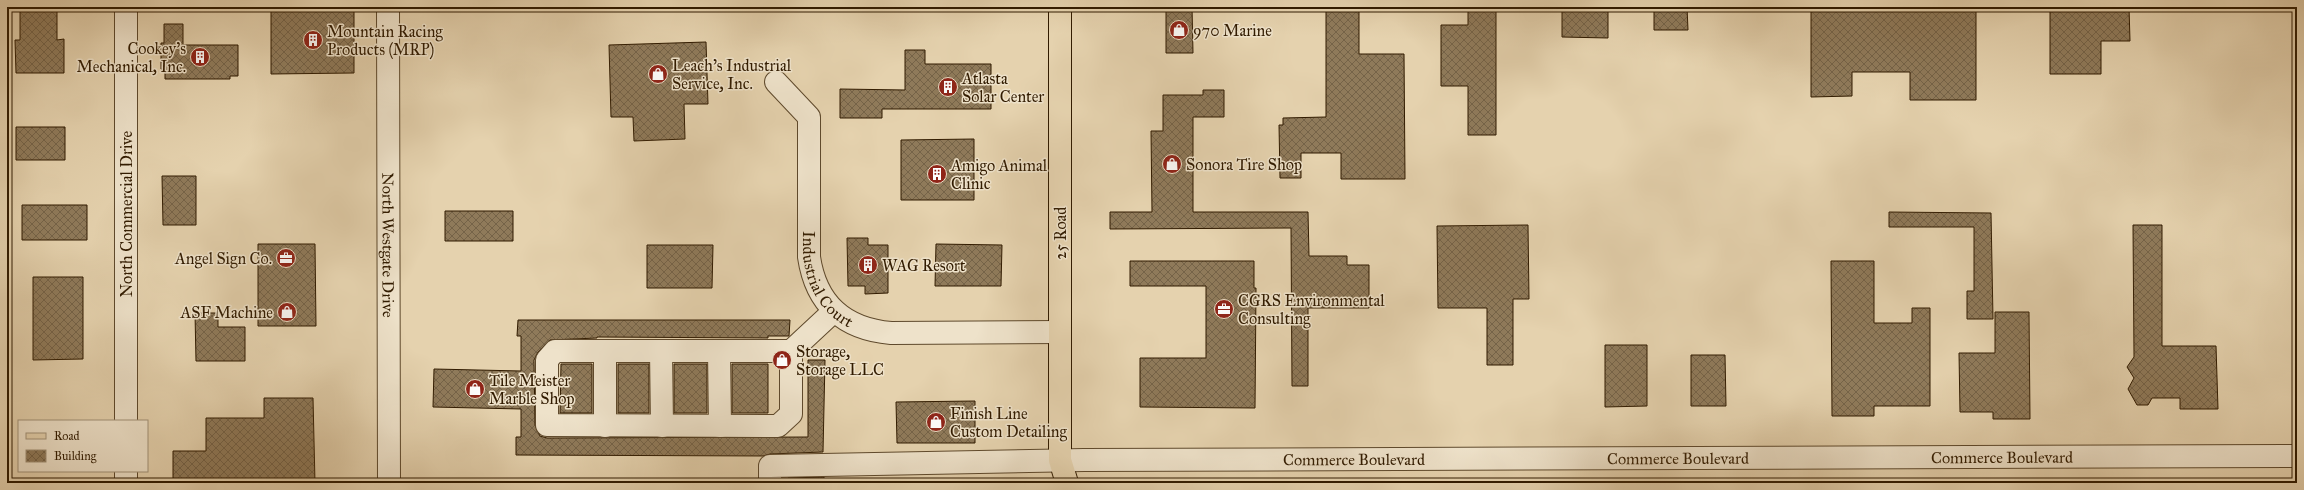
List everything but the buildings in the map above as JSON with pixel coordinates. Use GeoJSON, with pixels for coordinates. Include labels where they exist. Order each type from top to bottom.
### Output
{"type":"FeatureCollection","features":[{"type":"Feature","properties":{"kind":"main road","name":"25 Road"},"geometry":{"type":"LineString","coordinates":[[1060,7],[1060,460],[1067,483]]}},
{"type":"Feature","properties":{"kind":"main road","name":"25 Road"},"geometry":{"type":"LineString","coordinates":[[1051,483],[1060,460]]}},
{"type":"Feature","properties":{"kind":"street","name":"North Commercial Drive"},"geometry":{"type":"LineString","coordinates":[[126,7],[126,420]]}},
{"type":"Feature","properties":{"kind":"street","name":"North Westgate Drive"},"geometry":{"type":"LineString","coordinates":[[388,7],[389,483]]}},
{"type":"Feature","properties":{"kind":"street","name":"Industrial Court"},"geometry":{"type":"LineString","coordinates":[[776,82],[809,117],[809,257],[811,270],[819,292],[834,311],[850,323],[877,332],[1060,332]]}},
{"type":"Feature","properties":{"kind":"street"},"geometry":{"type":"LineString","coordinates":[[791,351],[791,414],[778,426],[547,425],[547,360],[556,351],[791,351],[834,311]]}},
{"type":"Feature","properties":{"kind":"street"},"geometry":{"type":"LineString","coordinates":[[605,351],[606,426]]}},
{"type":"Feature","properties":{"kind":"street"},"geometry":{"type":"LineString","coordinates":[[661,351],[662,426]]}},
{"type":"Feature","properties":{"kind":"street"},"geometry":{"type":"LineString","coordinates":[[719,351],[720,426]]}},
{"type":"Feature","properties":{"kind":"street","name":"Commerce Boulevard"},"geometry":{"type":"LineString","coordinates":[[770,483],[770,466],[1060,460],[2297,456]]}},
{"type":"Feature","properties":{"kind":"street"},"geometry":{"type":"LineString","coordinates":[[126,472],[126,483]]}},
{"type":"Feature","properties":{"kind":"place","name":"970 Marine"},"geometry":{"type":"Point","coordinates":[1179,30]}},
{"type":"Feature","properties":{"kind":"place","name":"Mountain Racing Products (MRP)"},"geometry":{"type":"Point","coordinates":[313,40]}},
{"type":"Feature","properties":{"kind":"place","name":"Cookey's Mechanical, Inc."},"geometry":{"type":"Point","coordinates":[200,57]}},
{"type":"Feature","properties":{"kind":"place","name":"Leach's Industrial Service, Inc."},"geometry":{"type":"Point","coordinates":[658,74]}},
{"type":"Feature","properties":{"kind":"place","name":"Atlasta Solar Center"},"geometry":{"type":"Point","coordinates":[948,87]}},
{"type":"Feature","properties":{"kind":"place","name":"Sonora Tire Shop"},"geometry":{"type":"Point","coordinates":[1172,164]}},
{"type":"Feature","properties":{"kind":"place","name":"Amigo Animal Clinic"},"geometry":{"type":"Point","coordinates":[937,174]}},
{"type":"Feature","properties":{"kind":"place","name":"Angel Sign Co."},"geometry":{"type":"Point","coordinates":[286,258]}},
{"type":"Feature","properties":{"kind":"place","name":"WAG Resort"},"geometry":{"type":"Point","coordinates":[868,265]}},
{"type":"Feature","properties":{"kind":"place","name":"CGRS Environmental Consulting"},"geometry":{"type":"Point","coordinates":[1224,309]}},
{"type":"Feature","properties":{"kind":"place","name":"ASF Machine"},"geometry":{"type":"Point","coordinates":[287,312]}},
{"type":"Feature","properties":{"kind":"place","name":"Storage, Storage LLC"},"geometry":{"type":"Point","coordinates":[782,360]}},
{"type":"Feature","properties":{"kind":"place","name":"Tile Meister Marble Shop"},"geometry":{"type":"Point","coordinates":[475,389]}},
{"type":"Feature","properties":{"kind":"place","name":"Finish Line Custom Detailing"},"geometry":{"type":"Point","coordinates":[936,422]}}]}
